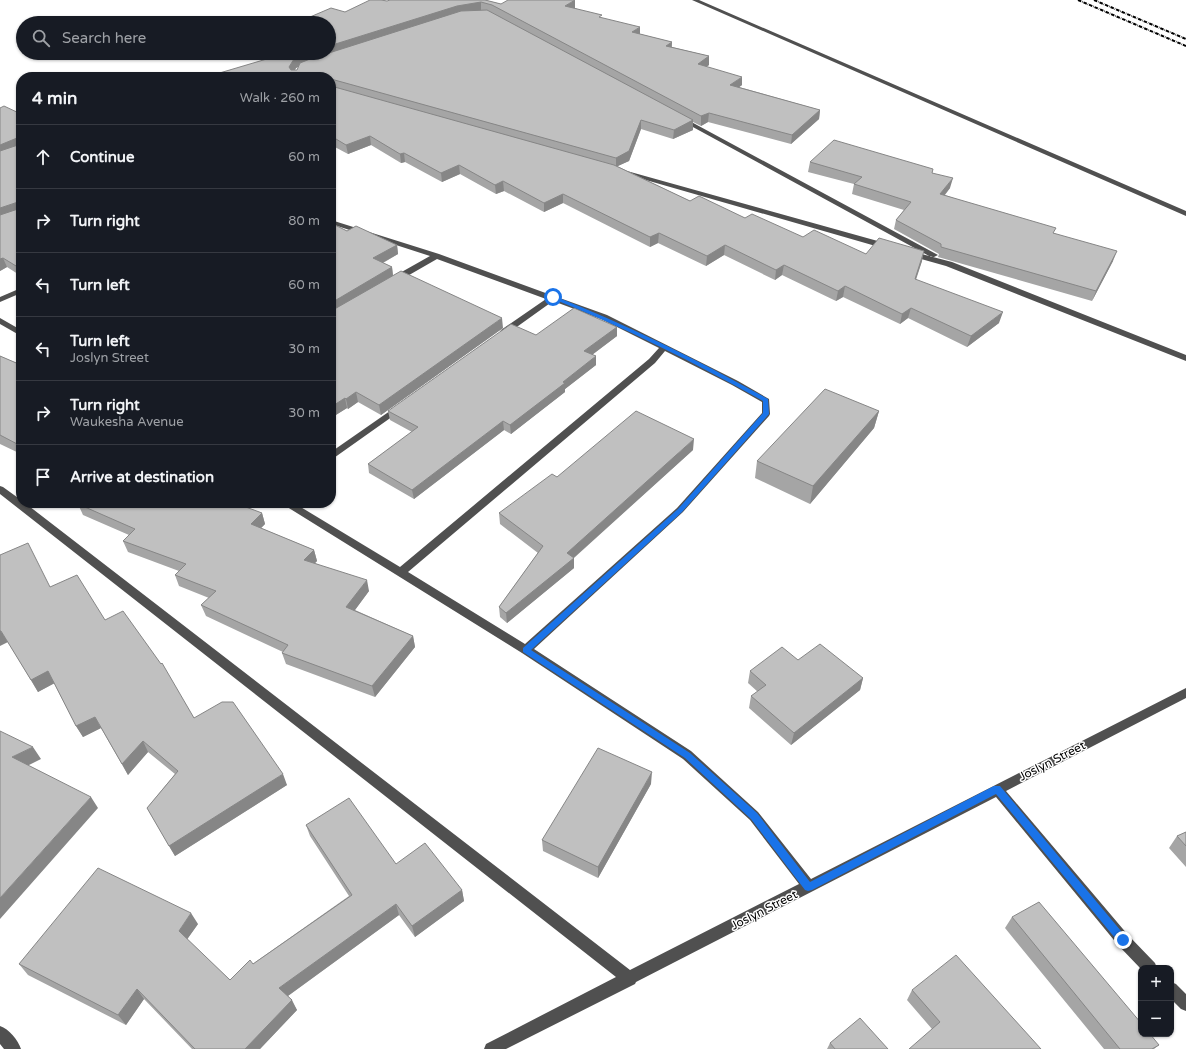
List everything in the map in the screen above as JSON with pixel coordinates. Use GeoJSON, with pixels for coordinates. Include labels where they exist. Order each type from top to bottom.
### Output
{"type":"FeatureCollection","features":[{"type":"Feature","properties":{"kind":"street"},"geometry":{"type":"LineString","coordinates":[[695,0],[1186,214]]}},
{"type":"Feature","properties":{"kind":"street"},"geometry":{"type":"LineString","coordinates":[[678,117],[950,264]]}},
{"type":"Feature","properties":{"kind":"street"},"geometry":{"type":"LineString","coordinates":[[621,172],[896,249]]}},
{"type":"Feature","properties":{"kind":"street"},"geometry":{"type":"LineString","coordinates":[[336,225],[436,256],[553,297],[604,317],[766,401],[766,414],[680,510],[526,650]]}},
{"type":"Feature","properties":{"kind":"street"},"geometry":{"type":"LineString","coordinates":[[904,251],[950,264],[1186,358]]}},
{"type":"Feature","properties":{"kind":"street"},"geometry":{"type":"LineString","coordinates":[[390,283],[436,256]]}},
{"type":"Feature","properties":{"kind":"street"},"geometry":{"type":"LineString","coordinates":[[0,300],[16,292]]}},
{"type":"Feature","properties":{"kind":"street"},"geometry":{"type":"LineString","coordinates":[[496,338],[553,297]]}},
{"type":"Feature","properties":{"kind":"street"},"geometry":{"type":"LineString","coordinates":[[0,320],[16,331]]}},
{"type":"Feature","properties":{"kind":"street"},"geometry":{"type":"LineString","coordinates":[[400,573],[652,361],[664,347]]}},
{"type":"Feature","properties":{"kind":"street"},"geometry":{"type":"LineString","coordinates":[[336,453],[407,402]]}},
{"type":"Feature","properties":{"kind":"street"},"geometry":{"type":"LineString","coordinates":[[0,489],[16,501]]}},
{"type":"Feature","properties":{"kind":"street"},"geometry":{"type":"LineString","coordinates":[[24,508],[630,979]]}},
{"type":"Feature","properties":{"kind":"street"},"geometry":{"type":"LineString","coordinates":[[295,508],[526,650],[687,756],[754,816],[808,887]]}},
{"type":"Feature","properties":{"kind":"street","name":"Joslyn Street"},"geometry":{"type":"LineString","coordinates":[[491,1049],[1186,693]]}},
{"type":"Feature","properties":{"kind":"street"},"geometry":{"type":"LineString","coordinates":[[997,789],[1123,940],[1147,965]]}},
{"type":"Feature","properties":{"kind":"street"},"geometry":{"type":"LineString","coordinates":[[1174,992],[1186,1004]]}},
{"type":"Feature","properties":{"kind":"street"},"geometry":{"type":"LineString","coordinates":[[0,1033],[14,1049]]}},
{"type":"Feature","properties":{"kind":"building"},"geometry":{"type":"Polygon","coordinates":[[[370,0],[485,0],[501,4],[508,0],[575,0],[565,6],[602,15],[599,17],[640,27],[632,32],[672,42],[666,46],[709,56],[698,64],[742,77],[730,85],[820,110],[792,135],[709,113],[701,116],[492,5],[481,2],[457,6],[336,44],[336,16],[312,16],[331,8],[345,12],[370,0]]]}},
{"type":"Feature","properties":{"kind":"building"},"geometry":{"type":"Polygon","coordinates":[[[487,10],[693,120],[674,130],[641,120],[629,151],[616,158],[336,80],[336,72],[223,72],[263,60],[293,60],[289,67],[291,70],[297,70],[300,63],[308,60],[336,60],[336,51],[461,11],[487,10]]]}},
{"type":"Feature","properties":{"kind":"building"},"geometry":{"type":"Polygon","coordinates":[[[336,87],[614,165],[690,201],[699,196],[745,218],[752,214],[803,237],[814,230],[866,254],[879,238],[924,251],[915,279],[1003,312],[971,336],[911,308],[902,314],[845,286],[838,291],[784,265],[776,270],[725,245],[707,256],[659,233],[650,237],[563,194],[544,203],[503,181],[495,185],[459,165],[441,173],[404,153],[400,154],[370,136],[346,145],[336,139],[336,87]]]}},
{"type":"Feature","properties":{"kind":"building"},"geometry":{"type":"Polygon","coordinates":[[[4,106],[16,112],[16,138],[0,145],[0,108],[4,106]]]}},
{"type":"Feature","properties":{"kind":"building"},"geometry":{"type":"Polygon","coordinates":[[[834,140],[933,169],[932,173],[953,178],[940,194],[1056,228],[1053,233],[1117,251],[1096,291],[941,247],[941,244],[896,220],[911,202],[854,184],[862,177],[810,162],[834,140]]]}},
{"type":"Feature","properties":{"kind":"building"},"geometry":{"type":"Polygon","coordinates":[[[16,146],[16,203],[0,208],[0,151],[16,146]]]}},
{"type":"Feature","properties":{"kind":"building"},"geometry":{"type":"Polygon","coordinates":[[[16,210],[16,266],[3,258],[0,259],[0,215],[16,210]]]}},
{"type":"Feature","properties":{"kind":"building"},"geometry":{"type":"Polygon","coordinates":[[[336,226],[347,231],[356,226],[397,245],[373,258],[392,267],[336,300],[336,226]]]}},
{"type":"Feature","properties":{"kind":"building"},"geometry":{"type":"Polygon","coordinates":[[[401,271],[502,318],[379,405],[356,392],[336,404],[336,308],[401,271]]]}},
{"type":"Feature","properties":{"kind":"building"},"geometry":{"type":"Polygon","coordinates":[[[574,308],[617,327],[584,351],[596,356],[563,382],[565,383],[510,425],[503,421],[412,490],[368,464],[418,427],[388,411],[511,324],[536,335],[574,308]]]}},
{"type":"Feature","properties":{"kind":"building"},"geometry":{"type":"Polygon","coordinates":[[[0,356],[16,363],[16,443],[0,435],[0,356]]]}},
{"type":"Feature","properties":{"kind":"building"},"geometry":{"type":"Polygon","coordinates":[[[825,389],[879,411],[813,486],[757,461],[825,389]]]}},
{"type":"Feature","properties":{"kind":"building"},"geometry":{"type":"Polygon","coordinates":[[[636,411],[694,439],[567,553],[574,558],[506,613],[499,607],[543,546],[499,513],[552,474],[557,477],[636,411]]]}},
{"type":"Feature","properties":{"kind":"building"},"geometry":{"type":"Polygon","coordinates":[[[87,508],[248,508],[262,513],[251,524],[314,550],[304,560],[367,580],[346,607],[413,636],[372,686],[282,653],[288,645],[201,605],[216,591],[175,575],[186,564],[123,541],[135,529],[87,508]]]}},
{"type":"Feature","properties":{"kind":"building"},"geometry":{"type":"Polygon","coordinates":[[[28,543],[50,587],[77,575],[105,620],[123,611],[161,664],[162,663],[194,718],[222,702],[233,702],[283,774],[169,846],[147,808],[178,771],[143,741],[122,764],[95,717],[76,726],[48,671],[31,680],[0,631],[0,555],[28,543]]]}},
{"type":"Feature","properties":{"kind":"building"},"geometry":{"type":"Polygon","coordinates":[[[820,644],[863,678],[794,733],[751,696],[766,685],[750,671],[782,647],[798,660],[820,644]]]}},
{"type":"Feature","properties":{"kind":"building"},"geometry":{"type":"Polygon","coordinates":[[[0,731],[33,747],[12,757],[91,797],[0,898],[0,731]]]}},
{"type":"Feature","properties":{"kind":"building"},"geometry":{"type":"Polygon","coordinates":[[[598,748],[652,772],[598,867],[542,840],[598,748]]]}},
{"type":"Feature","properties":{"kind":"building"},"geometry":{"type":"Polygon","coordinates":[[[349,798],[396,864],[425,843],[462,890],[412,926],[396,904],[279,988],[292,1000],[245,1049],[195,1049],[137,989],[118,1015],[19,964],[98,868],[191,913],[179,931],[230,980],[250,960],[253,964],[352,895],[306,825],[349,798]]]}},
{"type":"Feature","properties":{"kind":"building"},"geometry":{"type":"Polygon","coordinates":[[[1186,832],[1186,846],[1177,836],[1186,832]]]}},
{"type":"Feature","properties":{"kind":"building"},"geometry":{"type":"Polygon","coordinates":[[[1039,902],[1138,1019],[1138,1037],[1152,1037],[1159,1045],[1152,1049],[1120,1049],[1012,917],[1039,902]]]}},
{"type":"Feature","properties":{"kind":"building"},"geometry":{"type":"Polygon","coordinates":[[[956,955],[1041,1049],[909,1049],[940,1022],[912,990],[956,955]]]}},
{"type":"Feature","properties":{"kind":"building"},"geometry":{"type":"Polygon","coordinates":[[[860,1018],[888,1049],[835,1049],[830,1043],[860,1018]]]}},
{"type":"Feature","properties":{"kind":"railway"},"geometry":{"type":"LineString","coordinates":[[1078,0],[1186,46]]}},
{"type":"Feature","properties":{"kind":"railway"},"geometry":{"type":"LineString","coordinates":[[1094,0],[1186,39]]}},
{"type":"Feature","properties":{"kind":"route"},"geometry":{"type":"LineString","coordinates":[[553,297],[604,317],[735,383],[766,401],[766,414],[680,510],[526,650],[687,756],[754,816],[808,887],[997,789],[1123,940]]}}]}
